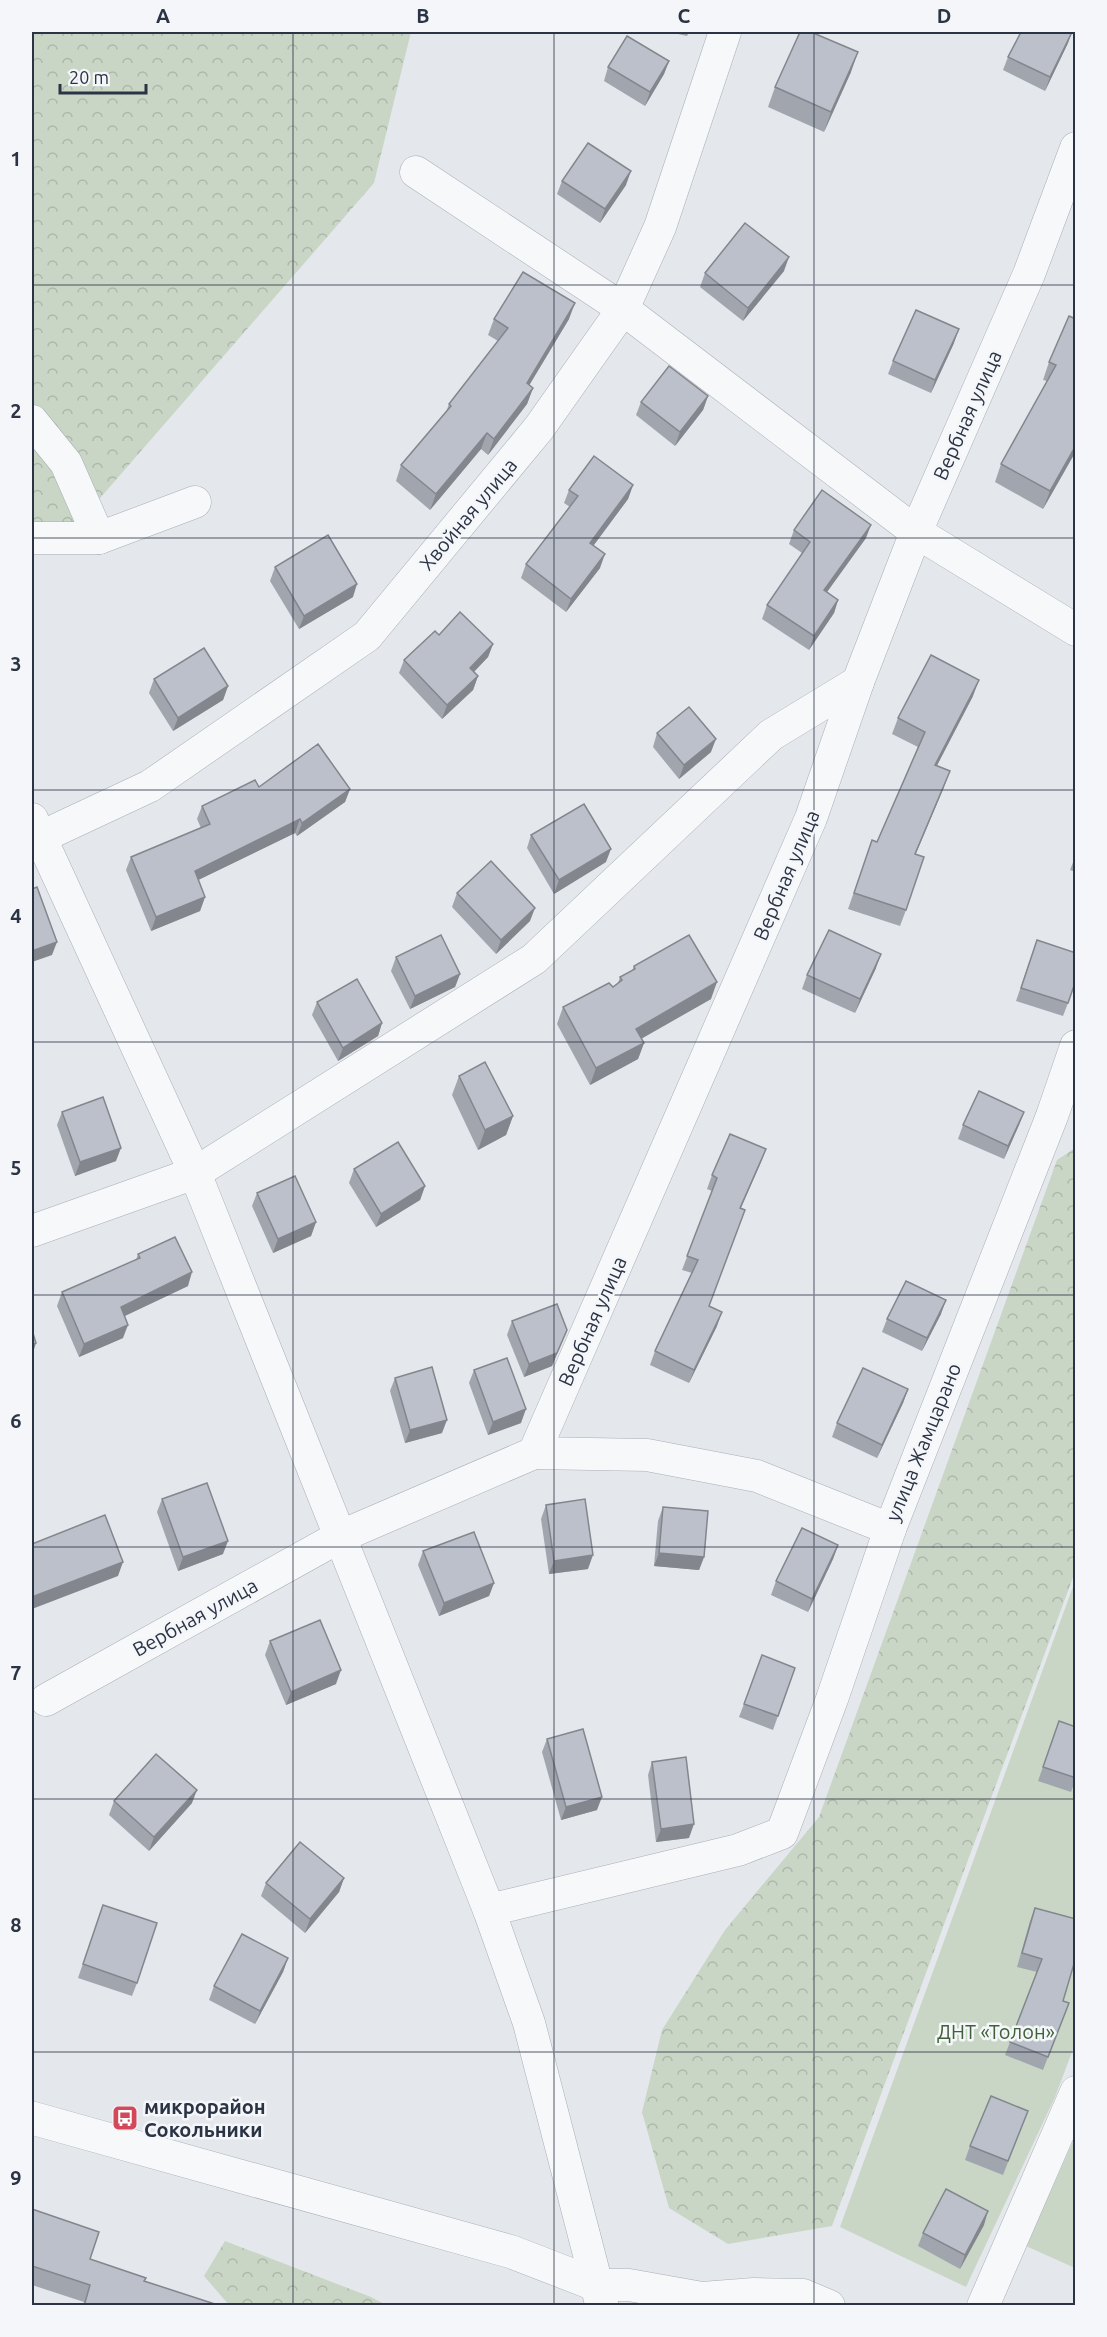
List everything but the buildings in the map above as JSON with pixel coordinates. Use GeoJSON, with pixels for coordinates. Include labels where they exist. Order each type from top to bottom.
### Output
{"type":"FeatureCollection","features":[{"type":"Feature","properties":{"kind":"street","name":"Хвойная улица"},"geometry":{"type":"LineString","coordinates":[[34,829],[150,786],[368,636],[538,428],[623,309],[660,227],[725,32]]}},
{"type":"Feature","properties":{"kind":"street","name":"Вербная улица"},"geometry":{"type":"LineString","coordinates":[[46,1700],[339,1537],[534,1453],[811,818],[858,682],[916,532],[1029,274],[1076,148]]}},
{"type":"Feature","properties":{"kind":"street"},"geometry":{"type":"LineString","coordinates":[[416,172],[623,309],[916,532],[1076,630]]}},
{"type":"Feature","properties":{"kind":"street"},"geometry":{"type":"LineString","coordinates":[[32,421],[66,463],[99,538]]}},
{"type":"Feature","properties":{"kind":"street"},"geometry":{"type":"LineString","coordinates":[[32,538],[99,538],[195,502]]}},
{"type":"Feature","properties":{"kind":"street"},"geometry":{"type":"LineString","coordinates":[[32,1231],[195,1173],[534,959],[771,735],[858,682]]}},
{"type":"Feature","properties":{"kind":"street"},"geometry":{"type":"LineString","coordinates":[[34,829],[195,1173],[489,1910],[529,2023],[600,2295]]}},
{"type":"Feature","properties":{"kind":"street","name":"улица Жамцарано"},"geometry":{"type":"LineString","coordinates":[[534,1453],[647,1455],[757,1476],[890,1529],[1064,1121],[1076,1046]]}},
{"type":"Feature","properties":{"kind":"street"},"geometry":{"type":"LineString","coordinates":[[489,1910],[738,1850],[782,1833],[832,1700],[890,1529]]}},
{"type":"Feature","properties":{"kind":"street"},"geometry":{"type":"LineString","coordinates":[[983,2306],[1076,2092]]}},
{"type":"Feature","properties":{"kind":"street"},"geometry":{"type":"LineString","coordinates":[[32,2118],[513,2252],[600,2295],[644,2306]]}},
{"type":"Feature","properties":{"kind":"street"},"geometry":{"type":"LineString","coordinates":[[600,2295],[629,2285],[702,2298],[751,2300],[803,2295],[828,2306]]}},
{"type":"Feature","properties":{"kind":"green space"},"geometry":{"type":"Polygon","coordinates":[[[32,32],[411,32],[374,183],[81,520],[32,545],[32,32]]]}},
{"type":"Feature","properties":{"kind":"green space"},"geometry":{"type":"Polygon","coordinates":[[[1075,1148],[1075,1572],[832,2226],[728,2244],[669,2208],[642,2112],[662,2030],[725,1930],[819,1817],[1057,1160],[1075,1148]]]}},
{"type":"Feature","properties":{"kind":"green space","name":"ДНТ «Толон»"},"geometry":{"type":"Polygon","coordinates":[[[1075,1581],[1075,2044],[1055,2097],[966,2287],[840,2227],[1075,1581]]]}},
{"type":"Feature","properties":{"kind":"green space"},"geometry":{"type":"Polygon","coordinates":[[[1075,2137],[1075,2268],[1026,2246],[1075,2137]]]}},
{"type":"Feature","properties":{"kind":"green space"},"geometry":{"type":"Polygon","coordinates":[[[225,2241],[371,2297],[386,2305],[229,2305],[204,2276],[225,2241]]]}},
{"type":"Feature","properties":{"kind":"place","name":"микрорайон Сокольники"},"geometry":{"type":"Point","coordinates":[125,2118]}}]}
